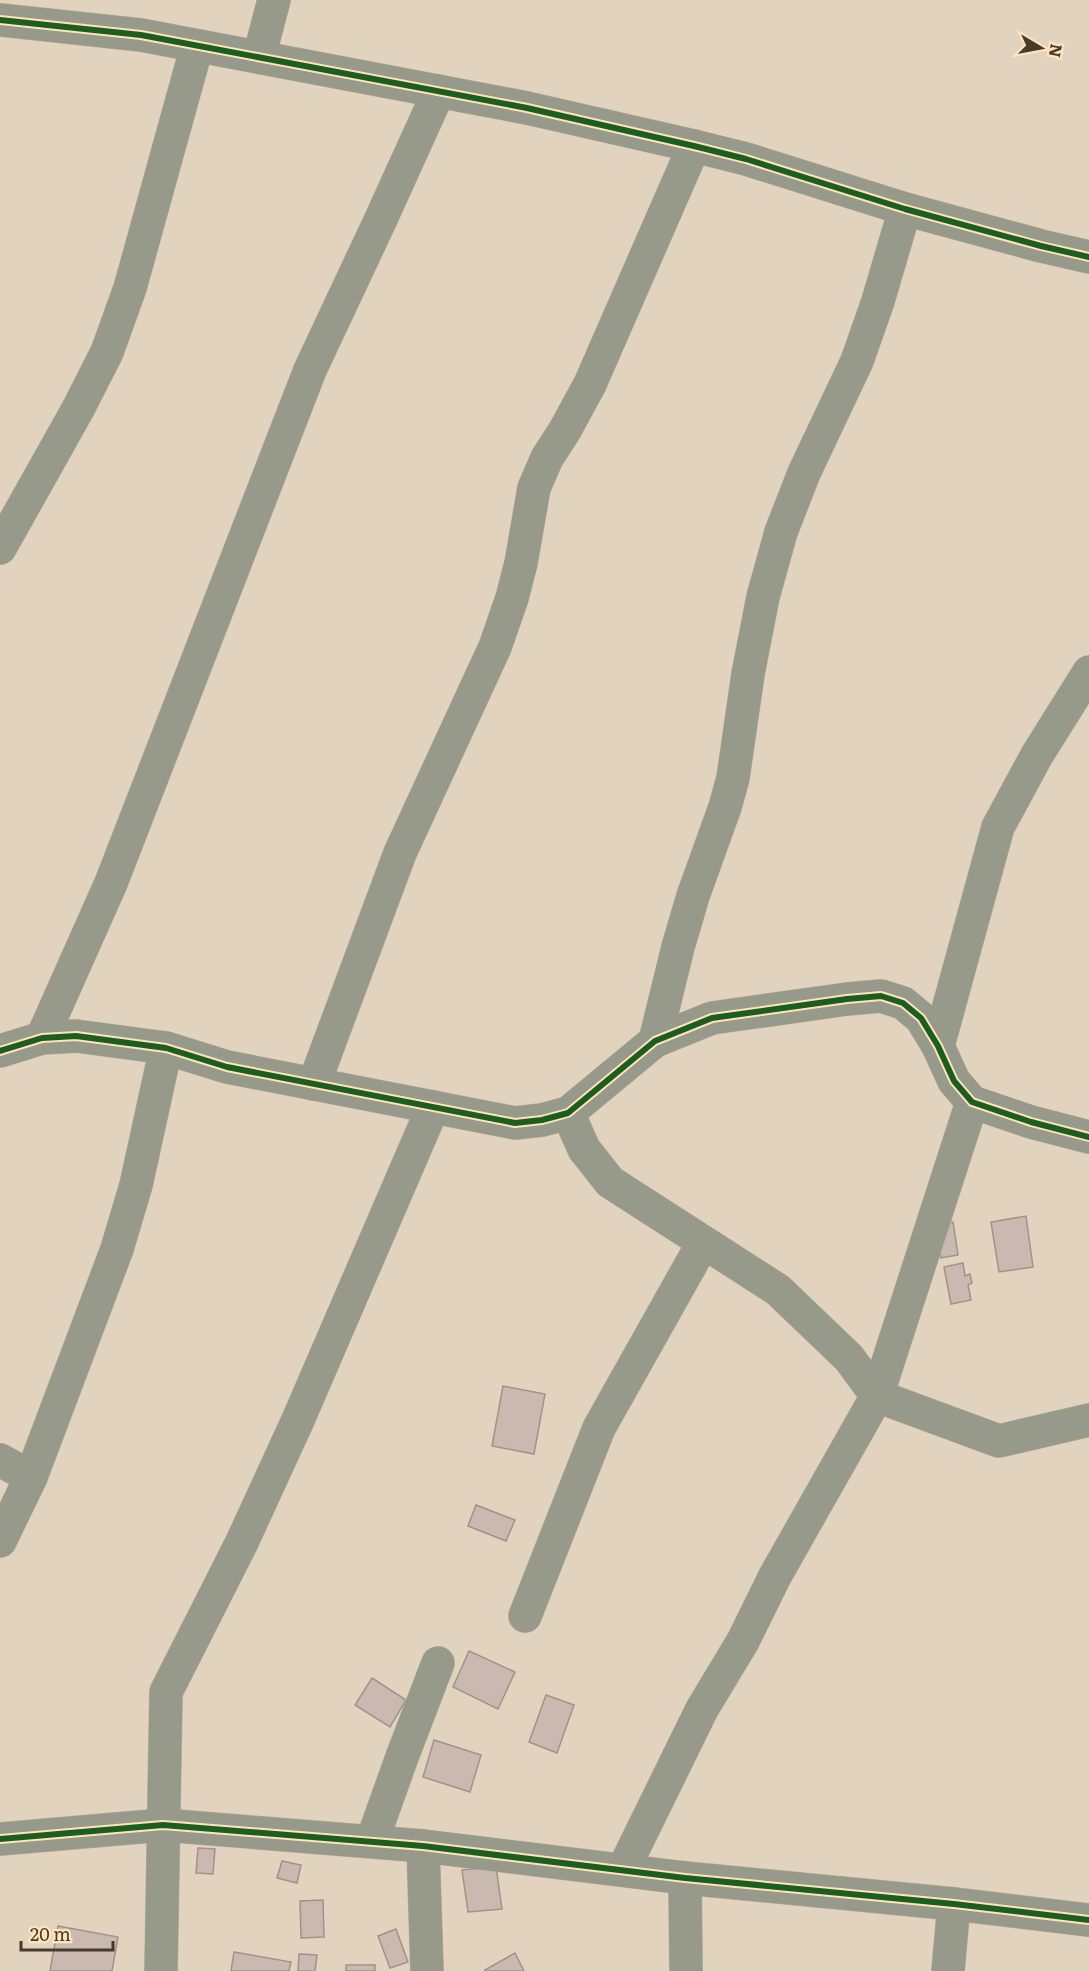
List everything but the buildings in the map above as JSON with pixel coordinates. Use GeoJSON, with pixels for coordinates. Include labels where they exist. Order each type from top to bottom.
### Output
{"type":"FeatureCollection","features":[{"type":"Feature","properties":{"kind":"street"},"geometry":{"type":"LineString","coordinates":[[259,57],[274,0]]}},
{"type":"Feature","properties":{"kind":"street"},"geometry":{"type":"LineString","coordinates":[[0,20],[141,35],[527,108],[746,159],[905,209],[1089,257]]}},
{"type":"Feature","properties":{"kind":"street"},"geometry":{"type":"LineString","coordinates":[[0,548],[78,409],[107,352],[130,288],[197,46]]}},
{"type":"Feature","properties":{"kind":"street"},"geometry":{"type":"LineString","coordinates":[[42,1038],[111,883],[309,370],[439,91]]}},
{"type":"Feature","properties":{"kind":"street"},"geometry":{"type":"LineString","coordinates":[[314,1084],[400,854],[495,647],[521,563],[534,488],[548,458],[590,384],[694,146]]}},
{"type":"Feature","properties":{"kind":"street"},"geometry":{"type":"LineString","coordinates":[[655,1041],[693,896],[733,778],[748,674],[763,597],[781,532],[804,473],[857,361],[878,301],[905,209]]}},
{"type":"Feature","properties":{"kind":"street"},"geometry":{"type":"LineString","coordinates":[[938,1046],[998,827],[1037,755],[1089,672]]}},
{"type":"Feature","properties":{"kind":"street"},"geometry":{"type":"LineString","coordinates":[[0,1051],[42,1038],[76,1036],[166,1048],[227,1067],[515,1123],[542,1120],[568,1113],[655,1041],[711,1018],[881,996],[903,1003],[921,1018],[938,1046],[954,1081],[972,1102],[1031,1122],[1089,1137]]}},
{"type":"Feature","properties":{"kind":"street"},"geometry":{"type":"LineString","coordinates":[[0,1541],[31,1477],[117,1249],[136,1185],[166,1048]]}},
{"type":"Feature","properties":{"kind":"street"},"geometry":{"type":"LineString","coordinates":[[623,1870],[702,1709],[743,1641],[775,1576],[877,1396],[972,1102]]}},
{"type":"Feature","properties":{"kind":"street"},"geometry":{"type":"LineString","coordinates":[[161,1971],[166,1692],[242,1542],[298,1420],[433,1107]]}},
{"type":"Feature","properties":{"kind":"street"},"geometry":{"type":"LineString","coordinates":[[568,1113],[584,1149],[610,1182],[778,1290],[849,1358],[877,1396],[999,1440],[1089,1420]]}},
{"type":"Feature","properties":{"kind":"street"},"geometry":{"type":"LineString","coordinates":[[525,1616],[599,1428],[703,1243]]}},
{"type":"Feature","properties":{"kind":"street"},"geometry":{"type":"LineString","coordinates":[[0,1460],[31,1477]]}},
{"type":"Feature","properties":{"kind":"street"},"geometry":{"type":"LineString","coordinates":[[372,1841],[438,1663]]}},
{"type":"Feature","properties":{"kind":"street"},"geometry":{"type":"LineString","coordinates":[[0,1839],[164,1825],[423,1846],[685,1878],[954,1904],[1089,1920]]}},
{"type":"Feature","properties":{"kind":"street"},"geometry":{"type":"LineString","coordinates":[[423,1846],[427,1971]]}},
{"type":"Feature","properties":{"kind":"street"},"geometry":{"type":"LineString","coordinates":[[685,1878],[686,1971]]}},
{"type":"Feature","properties":{"kind":"street"},"geometry":{"type":"LineString","coordinates":[[948,1971],[954,1904]]}},
{"type":"Feature","properties":{"kind":"cycle path"},"geometry":{"type":"LineString","coordinates":[[0,20],[141,35],[527,108],[746,159],[905,209],[1089,257]]}},
{"type":"Feature","properties":{"kind":"cycle path"},"geometry":{"type":"LineString","coordinates":[[0,1051],[42,1038],[76,1036],[166,1048],[227,1067],[515,1123],[542,1120],[568,1113],[655,1041],[712,1018],[881,996],[903,1003],[921,1018],[938,1046],[954,1081],[972,1102],[1031,1122],[1089,1137]]}},
{"type":"Feature","properties":{"kind":"cycle path"},"geometry":{"type":"LineString","coordinates":[[0,1839],[163,1825],[423,1846],[685,1878],[954,1904],[1089,1920]]}}]}
